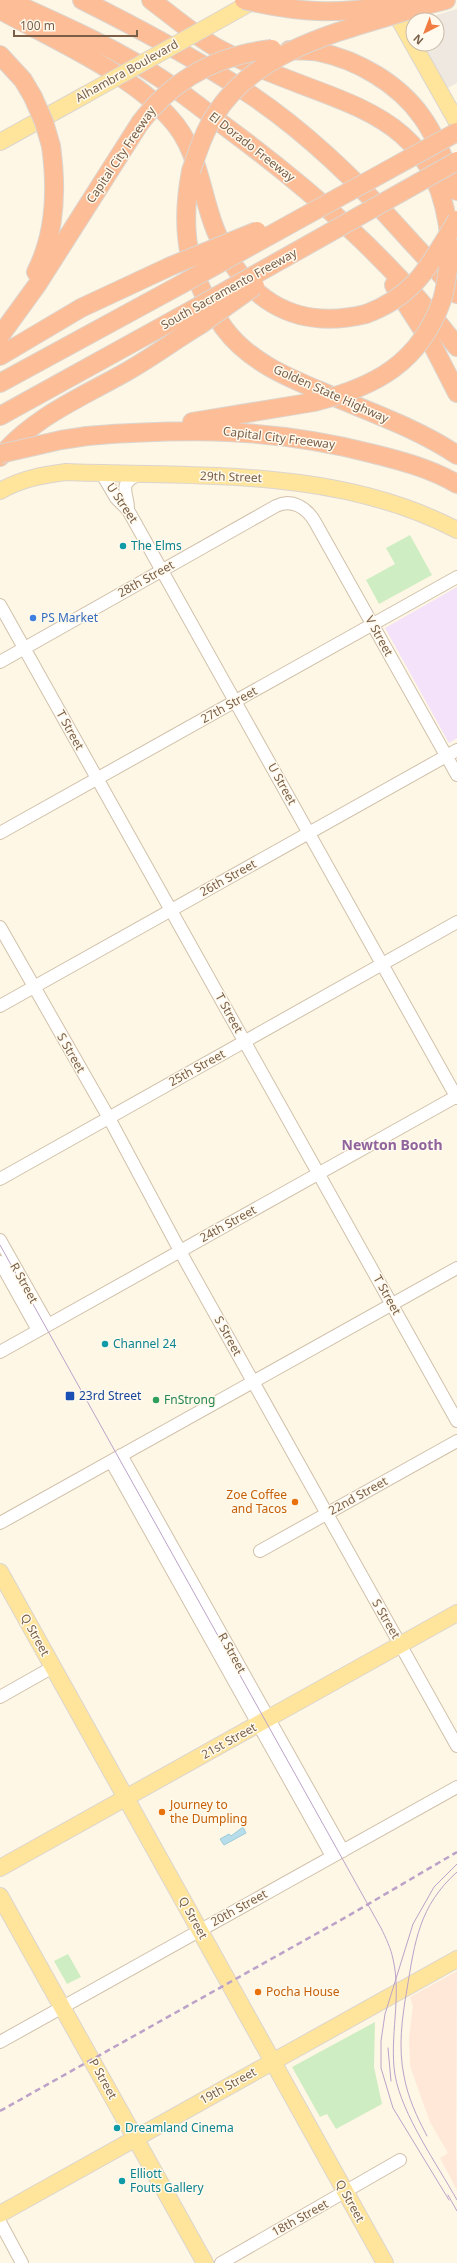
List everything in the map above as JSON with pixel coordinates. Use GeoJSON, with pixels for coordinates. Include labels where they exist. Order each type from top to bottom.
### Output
{"type":"FeatureCollection","features":[{"type":"Feature","properties":{"kind":"highway","name":"El Dorado Freeway"},"geometry":{"type":"LineString","coordinates":[[7,0],[101,44],[162,80],[277,165],[331,211],[380,258],[417,297],[457,347]]}},
{"type":"Feature","properties":{"kind":"highway"},"geometry":{"type":"LineString","coordinates":[[82,0],[157,38]]}},
{"type":"Feature","properties":{"kind":"highway"},"geometry":{"type":"LineString","coordinates":[[102,0],[157,38],[252,96],[353,177],[387,213],[457,294]]}},
{"type":"Feature","properties":{"kind":"highway"},"geometry":{"type":"LineString","coordinates":[[244,0],[284,9],[321,13],[359,11],[422,3]]}},
{"type":"Feature","properties":{"kind":"highway","name":"Golden State Highway"},"geometry":{"type":"LineString","coordinates":[[446,0],[422,3],[296,47],[264,66],[236,89],[215,114],[202,140],[191,171],[187,194],[186,224],[192,265],[200,289],[225,329],[246,351],[278,373],[404,426],[454,453]]}},
{"type":"Feature","properties":{"kind":"highway"},"geometry":{"type":"LineString","coordinates":[[152,1],[212,45],[284,78],[360,107],[379,117],[397,130],[413,144],[428,163],[442,197],[448,219],[451,248],[442,298],[430,325],[416,345],[393,368],[377,380],[348,394],[314,402],[197,421],[158,431]]}},
{"type":"Feature","properties":{"kind":"highway"},"geometry":{"type":"LineString","coordinates":[[0,10],[137,87],[170,117],[189,144],[215,228],[237,271],[260,295],[289,313],[309,318],[340,319],[366,314],[397,300],[413,286],[425,272],[457,220]]}},
{"type":"Feature","properties":{"kind":"highway","name":"Capital City Freeway"},"geometry":{"type":"LineString","coordinates":[[4,331],[38,285],[140,123],[165,94],[201,69],[243,53],[272,49],[318,52],[358,65],[383,80],[403,96],[423,118],[457,191]]}},
{"type":"Feature","properties":{"kind":"highway"},"geometry":{"type":"LineString","coordinates":[[0,55],[22,80],[33,97],[44,122],[52,146],[55,193],[48,240],[38,269],[4,331]]}},
{"type":"Feature","properties":{"kind":"highway"},"geometry":{"type":"LineString","coordinates":[[0,383],[457,132]]}},
{"type":"Feature","properties":{"kind":"highway","name":"South Sacramento Freeway"},"geometry":{"type":"LineString","coordinates":[[0,416],[196,317],[345,224],[457,161]]}},
{"type":"Feature","properties":{"kind":"highway"},"geometry":{"type":"LineString","coordinates":[[0,356],[81,308],[171,266],[329,203]]}},
{"type":"Feature","properties":{"kind":"highway"},"geometry":{"type":"LineString","coordinates":[[387,213],[457,278]]}},
{"type":"Feature","properties":{"kind":"highway"},"geometry":{"type":"LineString","coordinates":[[380,258],[399,294],[433,346],[457,393]]}},
{"type":"Feature","properties":{"kind":"highway"},"geometry":{"type":"LineString","coordinates":[[0,455],[26,430],[42,419],[128,371],[196,317]]}},
{"type":"Feature","properties":{"kind":"highway","name":"Capital City Freeway"},"geometry":{"type":"LineString","coordinates":[[0,455],[61,440],[87,436],[158,431],[251,432],[306,439],[367,452],[434,473],[457,484]]}},
{"type":"Feature","properties":{"kind":"main road","name":"Alhambra Boulevard"},"geometry":{"type":"LineString","coordinates":[[0,142],[255,0]]}},
{"type":"Feature","properties":{"kind":"main road"},"geometry":{"type":"LineString","coordinates":[[388,0],[405,30]]}},
{"type":"Feature","properties":{"kind":"main road"},"geometry":{"type":"LineString","coordinates":[[418,52],[457,122]]}},
{"type":"Feature","properties":{"kind":"main road","name":"29th Street"},"geometry":{"type":"LineString","coordinates":[[0,491],[22,481],[50,474],[260,478],[321,486],[396,505],[457,530]]}},
{"type":"Feature","properties":{"kind":"main road","name":"Q Street"},"geometry":{"type":"LineString","coordinates":[[0,1572],[385,2263]]}},
{"type":"Feature","properties":{"kind":"main road","name":"21st Street"},"geometry":{"type":"LineString","coordinates":[[0,1868],[457,1613]]}},
{"type":"Feature","properties":{"kind":"main road","name":"P Street"},"geometry":{"type":"LineString","coordinates":[[0,1896],[205,2263]]}},
{"type":"Feature","properties":{"kind":"main road","name":"19th Street"},"geometry":{"type":"LineString","coordinates":[[0,2214],[457,1959]]}},
{"type":"Feature","properties":{"kind":"street","name":"U Street"},"geometry":{"type":"LineString","coordinates":[[102,474],[116,498],[128,510],[457,1097]]}},
{"type":"Feature","properties":{"kind":"street"},"geometry":{"type":"LineString","coordinates":[[128,510],[128,502],[124,491],[126,485],[132,478],[138,475]]}},
{"type":"Feature","properties":{"kind":"street","name":"28th Street"},"geometry":{"type":"LineString","coordinates":[[0,662],[276,506],[283,503],[294,504]]}},
{"type":"Feature","properties":{"kind":"street","name":"V Street"},"geometry":{"type":"LineString","coordinates":[[294,504],[303,508],[312,516],[373,625],[452,753],[457,775]]}},
{"type":"Feature","properties":{"kind":"street","name":"27th Street"},"geometry":{"type":"LineString","coordinates":[[0,833],[457,577]]}},
{"type":"Feature","properties":{"kind":"street","name":"T Street"},"geometry":{"type":"LineString","coordinates":[[0,605],[457,1421]]}},
{"type":"Feature","properties":{"kind":"street","name":"26th Street"},"geometry":{"type":"LineString","coordinates":[[0,1006],[452,753]]}},
{"type":"Feature","properties":{"kind":"street","name":"25th Street"},"geometry":{"type":"LineString","coordinates":[[0,1179],[457,922]]}},
{"type":"Feature","properties":{"kind":"street","name":"S Street"},"geometry":{"type":"LineString","coordinates":[[0,927],[109,1118],[457,1746]]}},
{"type":"Feature","properties":{"kind":"street","name":"24th Street"},"geometry":{"type":"LineString","coordinates":[[0,1352],[318,1173],[457,1097]]}},
{"type":"Feature","properties":{"kind":"street","name":"R Street"},"geometry":{"type":"LineString","coordinates":[[0,1240],[43,1328]]}},
{"type":"Feature","properties":{"kind":"street","name":"R Street"},"geometry":{"type":"LineString","coordinates":[[0,1262],[43,1328]]}},
{"type":"Feature","properties":{"kind":"street"},"geometry":{"type":"LineString","coordinates":[[0,1523],[457,1268]]}},
{"type":"Feature","properties":{"kind":"street","name":"22nd Street"},"geometry":{"type":"LineString","coordinates":[[260,1551],[457,1441]]}},
{"type":"Feature","properties":{"kind":"street","name":"R Street"},"geometry":{"type":"LineString","coordinates":[[116,1458],[338,1854]]}},
{"type":"Feature","properties":{"kind":"street"},"geometry":{"type":"LineString","coordinates":[[0,1697],[53,1667]]}},
{"type":"Feature","properties":{"kind":"street","name":"20th Street"},"geometry":{"type":"LineString","coordinates":[[0,2042],[457,1787]]}},
{"type":"Feature","properties":{"kind":"street","name":"18th Street"},"geometry":{"type":"LineString","coordinates":[[221,2263],[400,2160]]}},
{"type":"Feature","properties":{"kind":"street"},"geometry":{"type":"LineString","coordinates":[[0,2222],[22,2263]]}},
{"type":"Feature","properties":{"kind":"shaded area"},"geometry":{"type":"Polygon","coordinates":[[[457,9],[457,83],[446,89],[426,52],[445,52],[445,12],[457,9]]]}},
{"type":"Feature","properties":{"kind":"shaded area"},"geometry":{"type":"Polygon","coordinates":[[[457,587],[457,738],[449,743],[385,628],[457,587]]]}},
{"type":"Feature","properties":{"kind":"shaded area"},"geometry":{"type":"Polygon","coordinates":[[[457,1971],[457,2190],[440,2158],[448,2153],[430,2122],[410,2066],[409,2038],[413,2006],[410,1997],[457,1971]]]}},
{"type":"Feature","properties":{"kind":"green space"},"geometry":{"type":"Polygon","coordinates":[[[410,535],[432,575],[379,604],[366,580],[395,564],[386,548],[410,535]]]}},
{"type":"Feature","properties":{"kind":"green space"},"geometry":{"type":"Polygon","coordinates":[[[68,1954],[81,1977],[67,1984],[54,1961],[68,1954]]]}},
{"type":"Feature","properties":{"kind":"green space"},"geometry":{"type":"Polygon","coordinates":[[[375,2022],[374,2067],[382,2104],[336,2129],[327,2114],[320,2117],[292,2067],[375,2022]]]}},
{"type":"Feature","properties":{"kind":"water"},"geometry":{"type":"Polygon","coordinates":[[[243,1827],[246,1833],[224,1845],[220,1839],[229,1834],[231,1836],[243,1827]]]}},
{"type":"Feature","properties":{"kind":"tram line"},"geometry":{"type":"LineString","coordinates":[[0,1245],[383,1932],[391,1951],[395,1973],[396,2002],[393,2046],[395,2075],[399,2090],[412,2123],[457,2200]]}},
{"type":"Feature","properties":{"kind":"tram line"},"geometry":{"type":"LineString","coordinates":[[449,2200],[393,2108],[381,2068],[381,2041],[385,2014],[413,1924],[434,1887],[457,1864]]}},
{"type":"Feature","properties":{"kind":"tram line"},"geometry":{"type":"LineString","coordinates":[[427,2136],[413,2107],[406,2084],[401,2054],[402,2022],[413,1955],[421,1925],[434,1898],[457,1872]]}},
{"type":"Feature","properties":{"kind":"tram line"},"geometry":{"type":"LineString","coordinates":[[388,2048],[391,2081]]}},
{"type":"Feature","properties":{"kind":"tram line"},"geometry":{"type":"LineString","coordinates":[[448,2195],[457,2211]]}},
{"type":"Feature","properties":{"kind":"railway"},"geometry":{"type":"LineString","coordinates":[[0,2111],[348,1916],[457,1852]]}},
{"type":"Feature","properties":{"kind":"place","name":"The Elms"},"geometry":{"type":"Point","coordinates":[123,546]}},
{"type":"Feature","properties":{"kind":"place","name":"PS Market"},"geometry":{"type":"Point","coordinates":[33,618]}},
{"type":"Feature","properties":{"kind":"place","name":"Channel 24"},"geometry":{"type":"Point","coordinates":[105,1344]}},
{"type":"Feature","properties":{"kind":"place","name":"23rd Street"},"geometry":{"type":"Point","coordinates":[70,1396]}},
{"type":"Feature","properties":{"kind":"place","name":"FnStrong"},"geometry":{"type":"Point","coordinates":[156,1400]}},
{"type":"Feature","properties":{"kind":"place","name":"Zoe Coffee and Tacos"},"geometry":{"type":"Point","coordinates":[295,1502]}},
{"type":"Feature","properties":{"kind":"place","name":"Journey to the Dumpling"},"geometry":{"type":"Point","coordinates":[162,1812]}},
{"type":"Feature","properties":{"kind":"place","name":"Pocha House"},"geometry":{"type":"Point","coordinates":[258,1992]}},
{"type":"Feature","properties":{"kind":"place","name":"Dreamland Cinema"},"geometry":{"type":"Point","coordinates":[117,2128]}},
{"type":"Feature","properties":{"kind":"place","name":"Elliott Fouts Gallery"},"geometry":{"type":"Point","coordinates":[122,2181]}},
{"type":"Feature","properties":{"kind":"district","name":"Newton Booth"},"geometry":{"type":"Point","coordinates":[392,1145]}}]}
